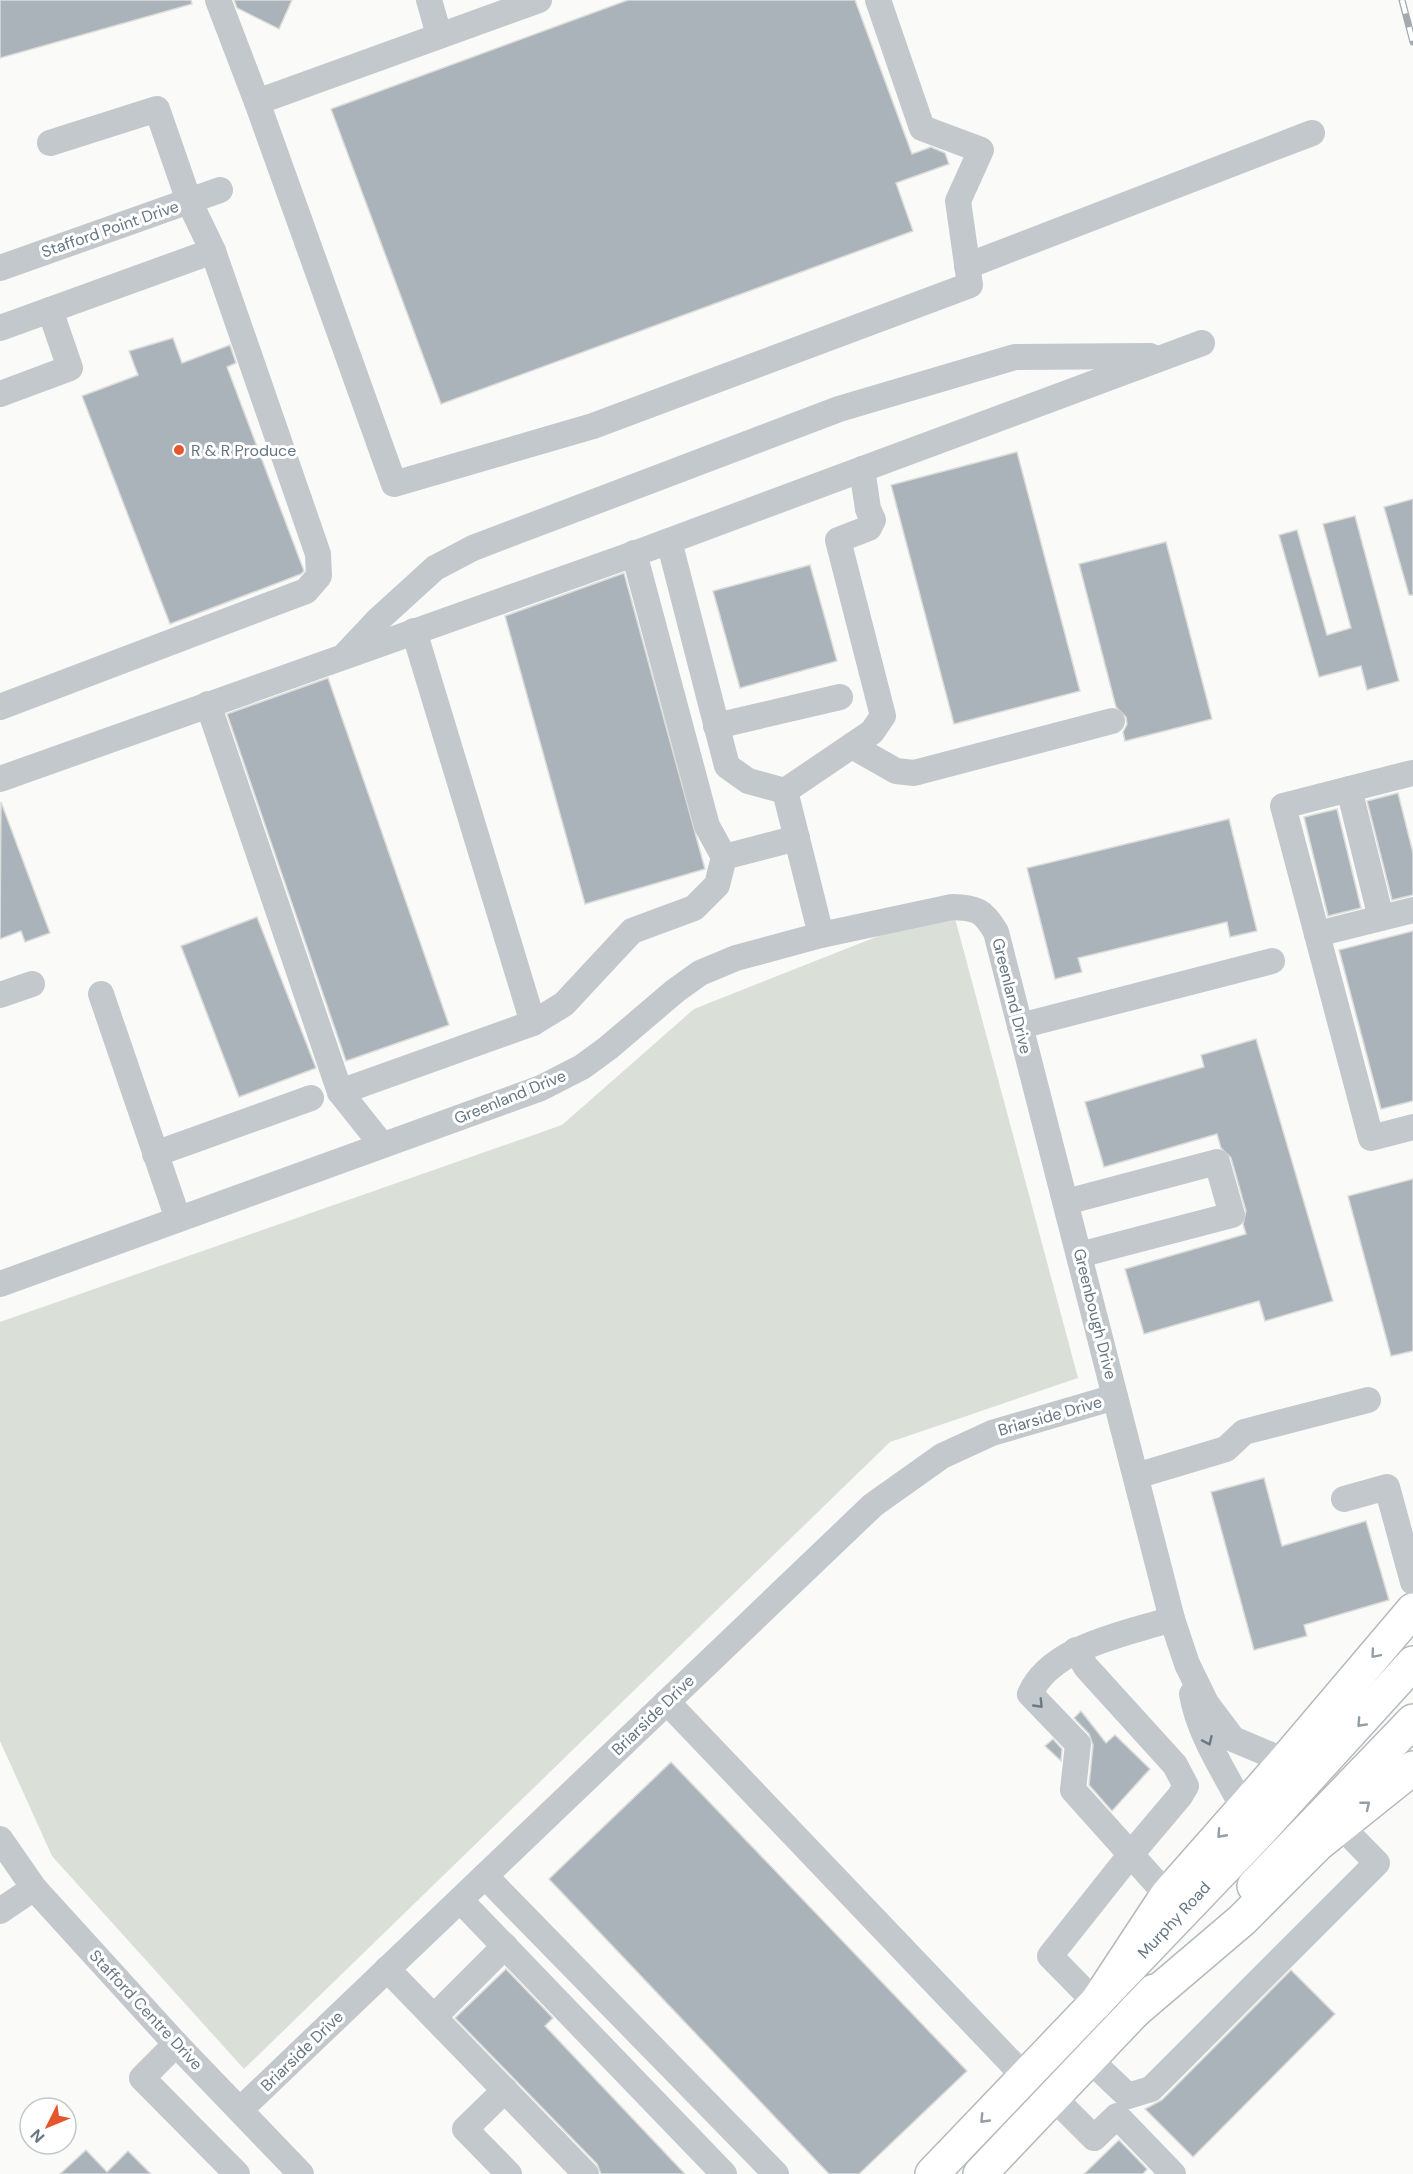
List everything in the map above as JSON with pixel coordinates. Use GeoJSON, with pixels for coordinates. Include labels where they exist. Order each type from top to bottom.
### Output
{"type":"FeatureCollection","features":[{"type":"Feature","properties":{"kind":"main road"},"geometry":{"type":"LineString","coordinates":[[1053,2097],[1053,2079],[1064,2060],[1108,2006],[1104,1995],[1167,1895],[1413,1610]]}},
{"type":"Feature","properties":{"kind":"main road","name":"Murphy Road"},"geometry":{"type":"LineString","coordinates":[[932,2174],[1342,1743],[1413,1663]]}},
{"type":"Feature","properties":{"kind":"main road","name":"Murphy Road"},"geometry":{"type":"LineString","coordinates":[[980,2174],[1413,1721]]}},
{"type":"Feature","properties":{"kind":"main road"},"geometry":{"type":"LineString","coordinates":[[1135,2011],[1242,1920],[1317,1845],[1413,1768]]}},
{"type":"Feature","properties":{"kind":"main road"},"geometry":{"type":"LineString","coordinates":[[969,2174],[1025,2099],[1024,2076]]}},
{"type":"Feature","properties":{"kind":"street"},"geometry":{"type":"LineString","coordinates":[[218,0],[394,484],[593,426],[970,285],[958,201],[981,150],[922,128],[878,0]]}},
{"type":"Feature","properties":{"kind":"street"},"geometry":{"type":"LineString","coordinates":[[429,0],[439,35]]}},
{"type":"Feature","properties":{"kind":"street"},"geometry":{"type":"LineString","coordinates":[[257,102],[539,0]]}},
{"type":"Feature","properties":{"kind":"street"},"geometry":{"type":"LineString","coordinates":[[0,707],[306,591],[319,576],[318,554],[213,251],[189,201],[157,110],[50,143]]}},
{"type":"Feature","properties":{"kind":"street"},"geometry":{"type":"LineString","coordinates":[[967,266],[1312,133]]}},
{"type":"Feature","properties":{"kind":"street","name":"Stafford Point Drive"},"geometry":{"type":"LineString","coordinates":[[0,268],[220,190]]}},
{"type":"Feature","properties":{"kind":"street"},"geometry":{"type":"LineString","coordinates":[[0,328],[213,251]]}},
{"type":"Feature","properties":{"kind":"street"},"geometry":{"type":"LineString","coordinates":[[0,394],[70,368],[50,310]]}},
{"type":"Feature","properties":{"kind":"street"},"geometry":{"type":"LineString","coordinates":[[0,779],[669,541],[1202,343]]}},
{"type":"Feature","properties":{"kind":"street"},"geometry":{"type":"LineString","coordinates":[[345,655],[379,619],[435,568],[473,548],[839,409],[1015,357],[1167,356]]}},
{"type":"Feature","properties":{"kind":"street"},"geometry":{"type":"LineString","coordinates":[[669,541],[727,766],[748,781],[785,791],[879,726],[883,717],[838,540],[869,528],[873,520],[868,509],[862,469]]}},
{"type":"Feature","properties":{"kind":"street"},"geometry":{"type":"LineString","coordinates":[[340,1092],[533,1023],[564,1004],[632,931],[694,908],[717,885],[724,857],[707,826],[634,553]]}},
{"type":"Feature","properties":{"kind":"street"},"geometry":{"type":"LineString","coordinates":[[414,631],[533,1023]]}},
{"type":"Feature","properties":{"kind":"street"},"geometry":{"type":"LineString","coordinates":[[716,726],[840,697]]}},
{"type":"Feature","properties":{"kind":"street"},"geometry":{"type":"LineString","coordinates":[[208,704],[340,1092],[382,1145]]}},
{"type":"Feature","properties":{"kind":"street"},"geometry":{"type":"LineString","coordinates":[[852,746],[896,771],[914,773],[1112,721]]}},
{"type":"Feature","properties":{"kind":"street"},"geometry":{"type":"LineString","coordinates":[[1412,773],[1283,806],[1371,1138],[1413,1127]]}},
{"type":"Feature","properties":{"kind":"street"},"geometry":{"type":"LineString","coordinates":[[1349,789],[1381,918]]}},
{"type":"Feature","properties":{"kind":"street"},"geometry":{"type":"LineString","coordinates":[[785,791],[820,934]]}},
{"type":"Feature","properties":{"kind":"street"},"geometry":{"type":"LineString","coordinates":[[724,857],[797,838]]}},
{"type":"Feature","properties":{"kind":"street","name":"Greenland Drive"},"geometry":{"type":"LineString","coordinates":[[0,1284],[541,1088],[582,1067],[700,973],[736,958],[820,934],[952,907],[972,908],[986,915],[996,932],[1031,1068]]}},
{"type":"Feature","properties":{"kind":"street"},"geometry":{"type":"LineString","coordinates":[[1317,934],[1413,910]]}},
{"type":"Feature","properties":{"kind":"street"},"geometry":{"type":"LineString","coordinates":[[1020,1026],[1272,961]]}},
{"type":"Feature","properties":{"kind":"street"},"geometry":{"type":"LineString","coordinates":[[0,995],[32,984]]}},
{"type":"Feature","properties":{"kind":"street"},"geometry":{"type":"LineString","coordinates":[[101,994],[178,1220]]}},
{"type":"Feature","properties":{"kind":"street","name":"Greenbough Drive"},"geometry":{"type":"LineString","coordinates":[[1031,1068],[1172,1618],[1187,1664],[1206,1703],[1233,1739],[1285,1761]]}},
{"type":"Feature","properties":{"kind":"street"},"geometry":{"type":"LineString","coordinates":[[155,1154],[311,1098]]}},
{"type":"Feature","properties":{"kind":"street"},"geometry":{"type":"LineString","coordinates":[[1066,1203],[1217,1162],[1232,1215],[1079,1255]]}},
{"type":"Feature","properties":{"kind":"street","name":"Briarside Drive"},"geometry":{"type":"LineString","coordinates":[[240,2110],[873,1505],[942,1456],[992,1433],[1115,1397]]}},
{"type":"Feature","properties":{"kind":"street"},"geometry":{"type":"LineString","coordinates":[[1136,1476],[1226,1449],[1244,1432],[1368,1400]]}},
{"type":"Feature","properties":{"kind":"street"},"geometry":{"type":"LineString","coordinates":[[1344,1499],[1387,1487],[1413,1582]]}},
{"type":"Feature","properties":{"kind":"street"},"geometry":{"type":"LineString","coordinates":[[1167,1895],[1073,1790],[1078,1744],[1030,1694],[1034,1685],[1055,1662],[1076,1650],[1172,1618]]}},
{"type":"Feature","properties":{"kind":"street"},"geometry":{"type":"LineString","coordinates":[[1076,1650],[1086,1667],[1175,1765],[1186,1785],[1180,1796],[1050,1956],[1104,1995]]}},
{"type":"Feature","properties":{"kind":"street","name":"Greenbough Drive"},"geometry":{"type":"LineString","coordinates":[[1187,1664],[1194,1708],[1210,1747],[1244,1808]]}},
{"type":"Feature","properties":{"kind":"street"},"geometry":{"type":"LineString","coordinates":[[667,1702],[1024,2076]]}},
{"type":"Feature","properties":{"kind":"street"},"geometry":{"type":"LineString","coordinates":[[1089,2059],[1128,2096],[1151,2089],[1377,1863],[1341,1826]]}},
{"type":"Feature","properties":{"kind":"street","name":"Stafford Centre Drive"},"geometry":{"type":"LineString","coordinates":[[0,1839],[34,1888],[176,2044],[301,2174]]}},
{"type":"Feature","properties":{"kind":"street"},"geometry":{"type":"LineString","coordinates":[[485,1876],[776,2174]]}},
{"type":"Feature","properties":{"kind":"street"},"geometry":{"type":"LineString","coordinates":[[0,1911],[34,1888]]}},
{"type":"Feature","properties":{"kind":"street"},"geometry":{"type":"LineString","coordinates":[[460,1900],[724,2174]]}},
{"type":"Feature","properties":{"kind":"street"},"geometry":{"type":"LineString","coordinates":[[434,2017],[505,1946]]}},
{"type":"Feature","properties":{"kind":"street"},"geometry":{"type":"LineString","coordinates":[[387,1969],[586,2174]]}},
{"type":"Feature","properties":{"kind":"street"},"geometry":{"type":"LineString","coordinates":[[176,2044],[142,2078],[237,2174]]}},
{"type":"Feature","properties":{"kind":"street"},"geometry":{"type":"LineString","coordinates":[[505,2090],[465,2129],[509,2174]]}},
{"type":"Feature","properties":{"kind":"street"},"geometry":{"type":"LineString","coordinates":[[1053,2097],[1094,2139],[1117,2116],[1173,2174]]}},
{"type":"Feature","properties":{"kind":"shaded area"},"geometry":{"type":"Polygon","coordinates":[[[952,907],[1078,1378],[890,1442],[244,2069],[52,1856],[0,1741],[0,1322],[562,1125],[694,1009],[952,907]]]}},
{"type":"Feature","properties":{"kind":"building"},"geometry":{"type":"Polygon","coordinates":[[[0,0],[191,0],[192,4],[0,58],[0,0]]]}},
{"type":"Feature","properties":{"kind":"building"},"geometry":{"type":"Polygon","coordinates":[[[234,0],[292,0],[279,29],[237,8],[234,0]]]}},
{"type":"Feature","properties":{"kind":"building"},"geometry":{"type":"Polygon","coordinates":[[[628,0],[855,0],[912,154],[931,147],[945,153],[949,164],[896,183],[913,231],[441,404],[331,109],[628,0]]]}},
{"type":"Feature","properties":{"kind":"building"},"geometry":{"type":"Polygon","coordinates":[[[173,338],[182,363],[230,345],[236,363],[227,367],[304,571],[170,624],[82,396],[138,375],[129,351],[173,338]]]}},
{"type":"Feature","properties":{"kind":"building"},"geometry":{"type":"Polygon","coordinates":[[[1017,452],[1080,691],[954,724],[891,485],[1017,452]]]}},
{"type":"Feature","properties":{"kind":"building"},"geometry":{"type":"Polygon","coordinates":[[[1413,499],[1413,595],[1409,595],[1384,507],[1413,499]]]}},
{"type":"Feature","properties":{"kind":"building"},"geometry":{"type":"Polygon","coordinates":[[[1355,516],[1399,681],[1367,690],[1361,666],[1319,677],[1279,535],[1297,530],[1327,635],[1351,628],[1323,524],[1355,516]]]}},
{"type":"Feature","properties":{"kind":"building"},"geometry":{"type":"Polygon","coordinates":[[[1166,542],[1212,719],[1125,741],[1123,732],[1127,724],[1126,717],[1116,707],[1079,564],[1166,542]]]}},
{"type":"Feature","properties":{"kind":"building"},"geometry":{"type":"Polygon","coordinates":[[[810,565],[837,661],[740,688],[713,591],[810,565]]]}},
{"type":"Feature","properties":{"kind":"building"},"geometry":{"type":"Polygon","coordinates":[[[624,573],[705,869],[585,904],[505,616],[624,573]]]}},
{"type":"Feature","properties":{"kind":"building"},"geometry":{"type":"Polygon","coordinates":[[[328,678],[449,1025],[346,1061],[227,714],[328,678]]]}},
{"type":"Feature","properties":{"kind":"building"},"geometry":{"type":"Polygon","coordinates":[[[1398,793],[1413,853],[1413,895],[1392,900],[1367,801],[1398,793]]]}},
{"type":"Feature","properties":{"kind":"building"},"geometry":{"type":"Polygon","coordinates":[[[1,802],[50,933],[25,942],[21,931],[0,939],[1,802]]]}},
{"type":"Feature","properties":{"kind":"building"},"geometry":{"type":"Polygon","coordinates":[[[1337,809],[1361,908],[1328,916],[1304,817],[1337,809]]]}},
{"type":"Feature","properties":{"kind":"building"},"geometry":{"type":"Polygon","coordinates":[[[1229,819],[1257,931],[1230,937],[1227,922],[1078,958],[1082,972],[1055,979],[1027,868],[1229,819]]]}},
{"type":"Feature","properties":{"kind":"building"},"geometry":{"type":"Polygon","coordinates":[[[257,917],[316,1068],[239,1097],[181,946],[257,917]]]}},
{"type":"Feature","properties":{"kind":"building"},"geometry":{"type":"Polygon","coordinates":[[[1413,931],[1413,1101],[1381,1109],[1339,950],[1413,931]]]}},
{"type":"Feature","properties":{"kind":"building"},"geometry":{"type":"Polygon","coordinates":[[[1256,1039],[1333,1301],[1265,1321],[1259,1301],[1144,1334],[1125,1269],[1246,1234],[1243,1224],[1246,1211],[1231,1158],[1221,1148],[1217,1134],[1104,1167],[1085,1102],[1204,1067],[1201,1055],[1256,1039]]]}},
{"type":"Feature","properties":{"kind":"building"},"geometry":{"type":"Polygon","coordinates":[[[1413,1179],[1413,1351],[1391,1356],[1348,1196],[1413,1179]]]}},
{"type":"Feature","properties":{"kind":"building"},"geometry":{"type":"Polygon","coordinates":[[[1264,1478],[1282,1546],[1366,1521],[1389,1600],[1304,1625],[1307,1636],[1254,1650],[1211,1492],[1264,1478]]]}},
{"type":"Feature","properties":{"kind":"building"},"geometry":{"type":"Polygon","coordinates":[[[1081,1711],[1106,1743],[1115,1735],[1150,1769],[1112,1811],[1089,1785],[1093,1745],[1089,1734],[1074,1718],[1081,1711]]]}},
{"type":"Feature","properties":{"kind":"building"},"geometry":{"type":"Polygon","coordinates":[[[1053,1739],[1062,1749],[1061,1761],[1045,1746],[1053,1739]]]}},
{"type":"Feature","properties":{"kind":"building"},"geometry":{"type":"Polygon","coordinates":[[[671,1762],[967,2071],[859,2174],[829,2174],[549,1879],[671,1762]]]}},
{"type":"Feature","properties":{"kind":"building"},"geometry":{"type":"Polygon","coordinates":[[[506,1969],[553,2018],[545,2026],[685,2174],[601,2174],[597,2164],[455,2018],[506,1969]]]}},
{"type":"Feature","properties":{"kind":"building"},"geometry":{"type":"Polygon","coordinates":[[[1291,1970],[1335,2014],[1193,2157],[1145,2109],[1162,2100],[1291,1970]]]}},
{"type":"Feature","properties":{"kind":"building"},"geometry":{"type":"Polygon","coordinates":[[[1119,2140],[1147,2169],[1143,2174],[1084,2174],[1119,2140]]]}},
{"type":"Feature","properties":{"kind":"building"},"geometry":{"type":"Polygon","coordinates":[[[86,2150],[107,2172],[128,2151],[151,2174],[60,2174],[86,2150]]]}},
{"type":"Feature","properties":{"kind":"railway"},"geometry":{"type":"LineString","coordinates":[[1402,0],[1413,42]]}},
{"type":"Feature","properties":{"kind":"place","name":"R & R Produce"},"geometry":{"type":"Point","coordinates":[179,450]}}]}
